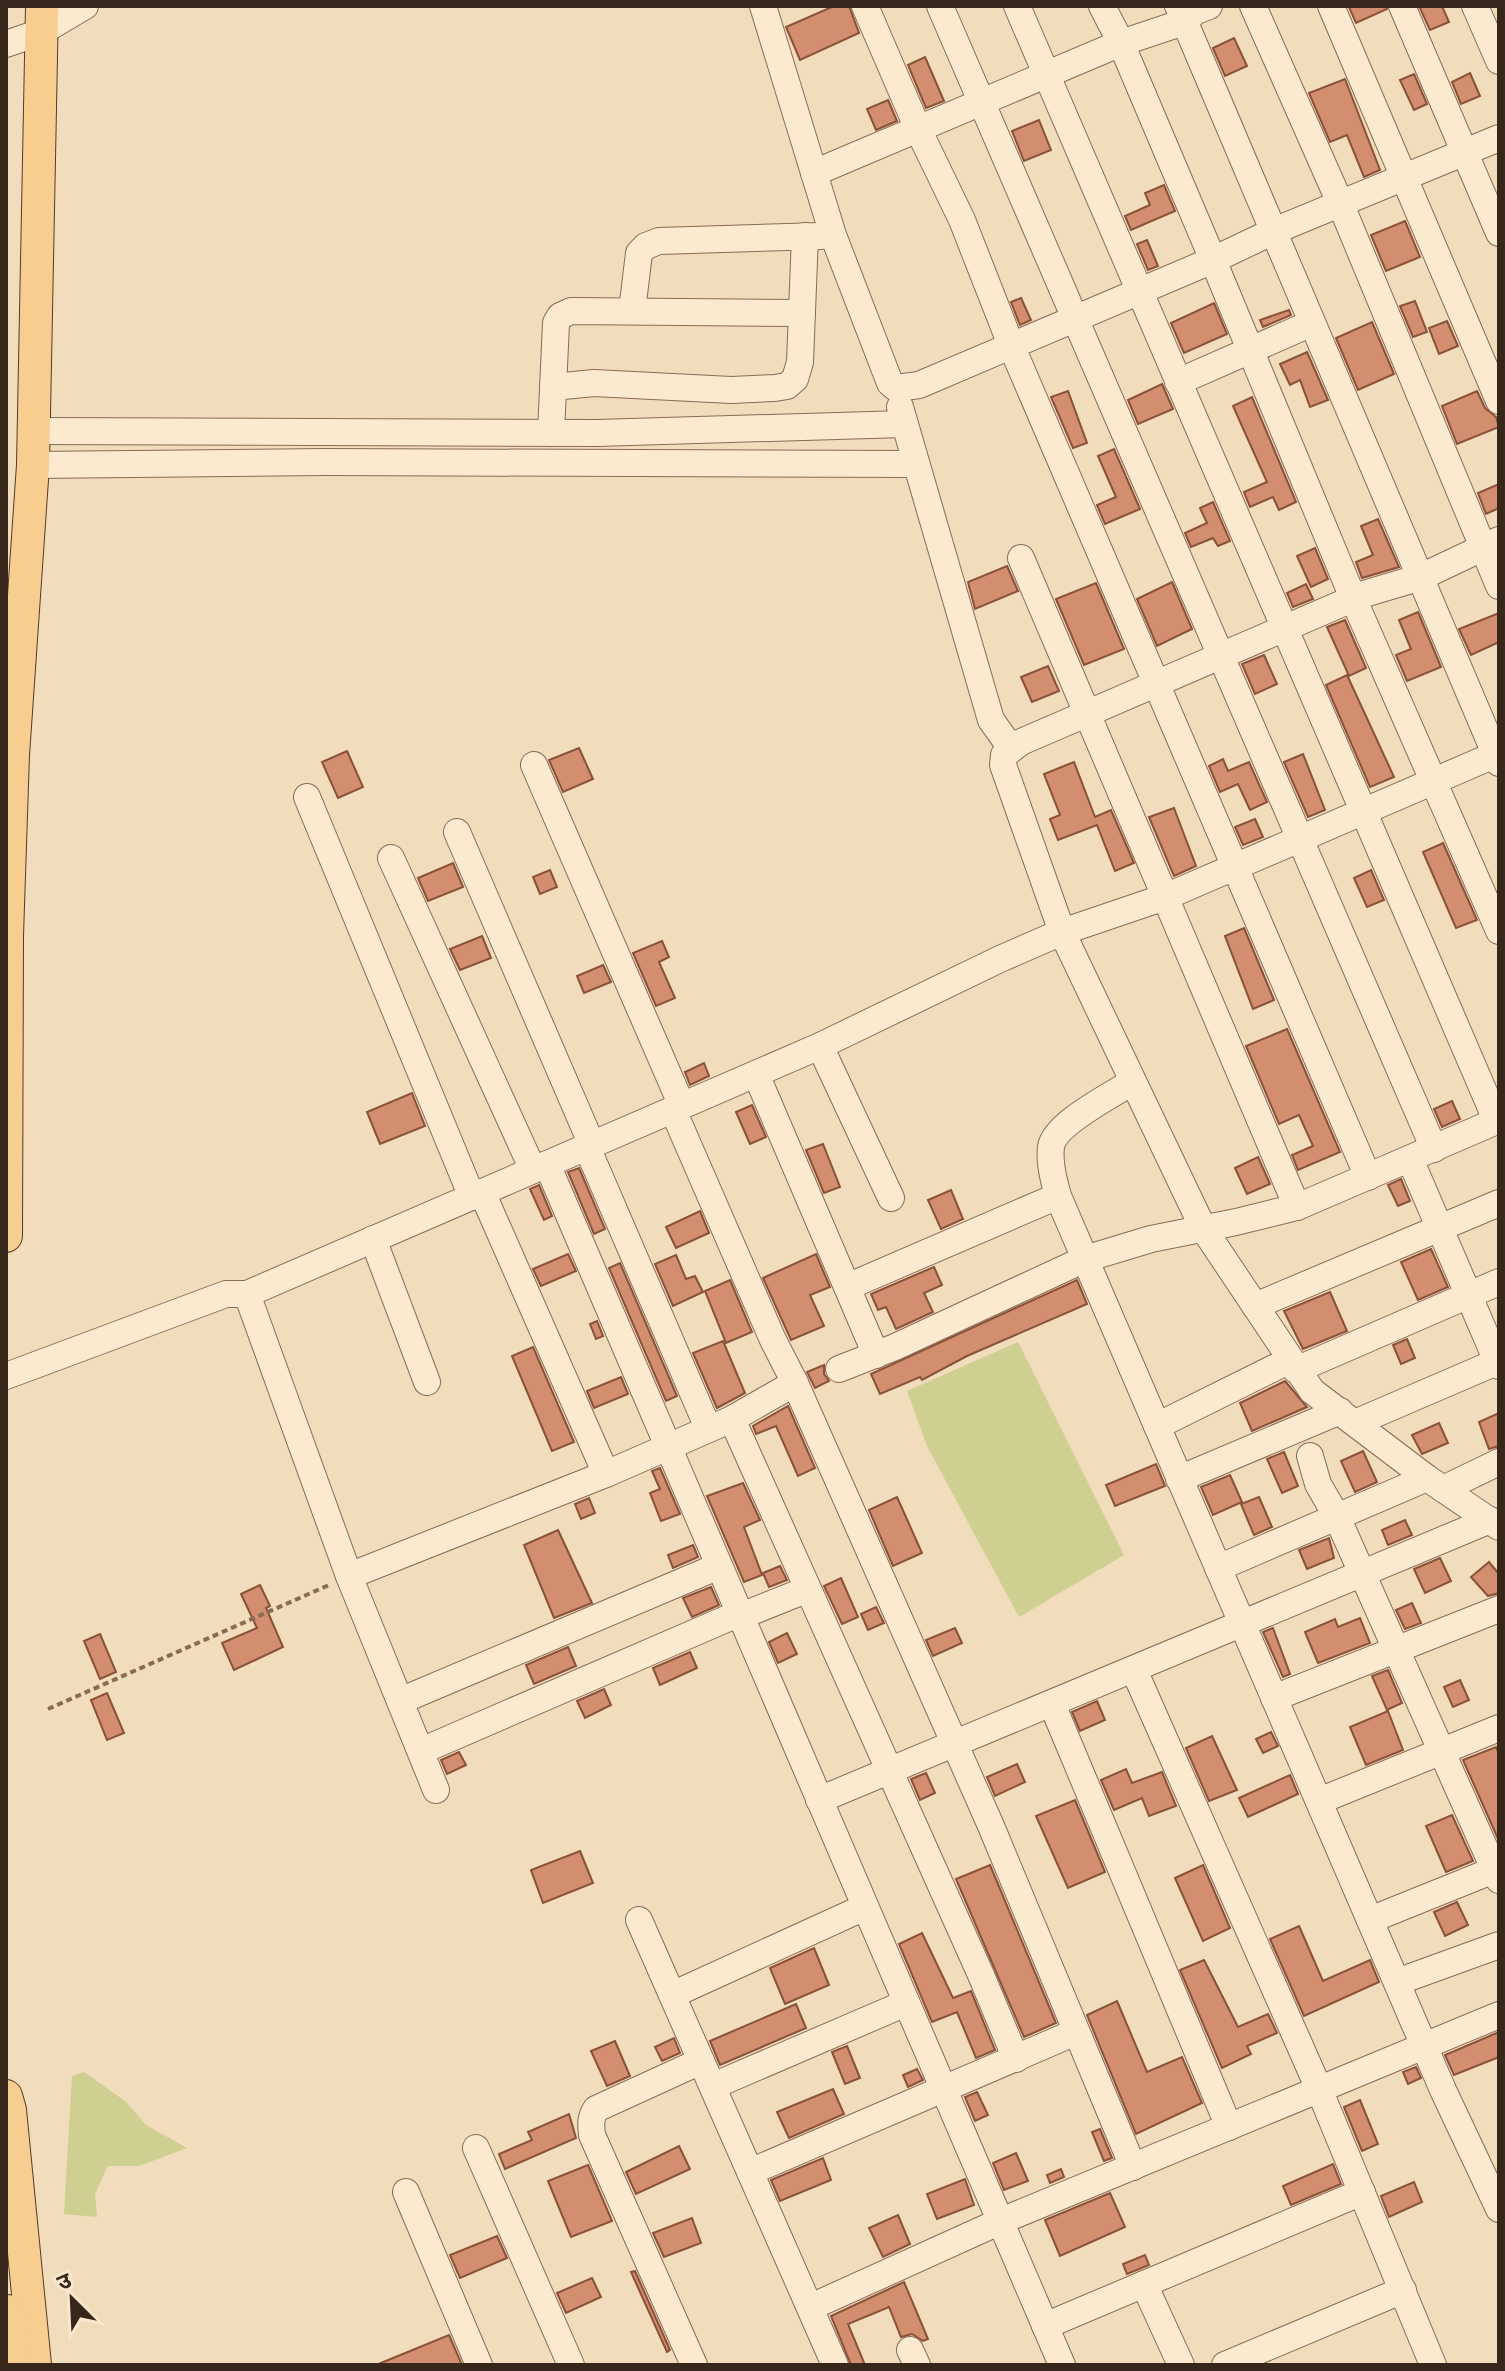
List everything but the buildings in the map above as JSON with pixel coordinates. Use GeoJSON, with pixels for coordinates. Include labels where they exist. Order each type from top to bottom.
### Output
{"type":"FeatureCollection","features":[{"type":"Feature","properties":{"kind":"main road"},"geometry":{"type":"LineString","coordinates":[[6,1236],[7,936],[13,770],[33,465],[41,19]]}},
{"type":"Feature","properties":{"kind":"main road"},"geometry":{"type":"LineString","coordinates":[[6,2096],[10,2110],[35,2365]]}},
{"type":"Feature","properties":{"kind":"main road"},"geometry":{"type":"LineString","coordinates":[[6,2296],[13,2345],[7,2365]]}},
{"type":"Feature","properties":{"kind":"street"},"geometry":{"type":"LineString","coordinates":[[6,44],[41,19],[85,6]]}},
{"type":"Feature","properties":{"kind":"street"},"geometry":{"type":"LineString","coordinates":[[763,6],[833,235],[890,383],[896,388],[991,720],[1011,748]]}},
{"type":"Feature","properties":{"kind":"street"},"geometry":{"type":"LineString","coordinates":[[865,6],[918,129],[962,220],[1011,345],[1368,1177]]}},
{"type":"Feature","properties":{"kind":"street"},"geometry":{"type":"LineString","coordinates":[[940,6],[1300,839],[1422,1154],[1440,1229],[1498,1363],[1179,1479]]}},
{"type":"Feature","properties":{"kind":"street"},"geometry":{"type":"LineString","coordinates":[[839,1369],[1085,1259],[1151,1239],[1297,1207],[1498,1121],[1017,6]]}},
{"type":"Feature","properties":{"kind":"street"},"geometry":{"type":"LineString","coordinates":[[1102,6],[1121,43],[1353,598],[1499,931]]}},
{"type":"Feature","properties":{"kind":"street"},"geometry":{"type":"LineString","coordinates":[[814,173],[1121,43],[1181,14],[1209,6]]}},
{"type":"Feature","properties":{"kind":"street"},"geometry":{"type":"LineString","coordinates":[[1253,6],[1491,543],[1499,586]]}},
{"type":"Feature","properties":{"kind":"street"},"geometry":{"type":"LineString","coordinates":[[1331,6],[1499,401]]}},
{"type":"Feature","properties":{"kind":"street"},"geometry":{"type":"LineString","coordinates":[[1402,6],[1499,233]]}},
{"type":"Feature","properties":{"kind":"street"},"geometry":{"type":"LineString","coordinates":[[1475,6],[1499,61]]}},
{"type":"Feature","properties":{"kind":"street"},"geometry":{"type":"LineString","coordinates":[[6,1376],[226,1294],[247,1294],[820,1046],[1062,932],[1165,897],[1498,757],[1181,14]]}},
{"type":"Feature","properties":{"kind":"street"},"geometry":{"type":"LineString","coordinates":[[896,388],[919,385],[1274,231],[1499,138]]}},
{"type":"Feature","properties":{"kind":"street"},"geometry":{"type":"LineString","coordinates":[[632,311],[639,253],[646,246],[659,241],[833,235]]}},
{"type":"Feature","properties":{"kind":"street"},"geometry":{"type":"LineString","coordinates":[[553,387],[594,383],[731,390],[787,386],[795,379],[800,362],[805,236]]}},
{"type":"Feature","properties":{"kind":"street"},"geometry":{"type":"LineString","coordinates":[[551,433],[556,323],[560,316],[571,311],[802,313]]}},
{"type":"Feature","properties":{"kind":"street"},"geometry":{"type":"LineString","coordinates":[[1178,382],[1312,323]]}},
{"type":"Feature","properties":{"kind":"street"},"geometry":{"type":"LineString","coordinates":[[32,431],[551,433],[904,424]]}},
{"type":"Feature","properties":{"kind":"street"},"geometry":{"type":"LineString","coordinates":[[33,465],[324,462],[916,464]]}},
{"type":"Feature","properties":{"kind":"street"},"geometry":{"type":"LineString","coordinates":[[1491,543],[1421,577],[1353,598],[1011,748],[1004,755],[1003,765],[1062,932],[1203,1228],[1312,1391],[1494,1524]]}},
{"type":"Feature","properties":{"kind":"street"},"geometry":{"type":"LineString","coordinates":[[1021,558],[1297,1207]]}},
{"type":"Feature","properties":{"kind":"street"},"geometry":{"type":"LineString","coordinates":[[534,765],[773,1340],[795,1383],[991,1826],[1133,2167]]}},
{"type":"Feature","properties":{"kind":"street"},"geometry":{"type":"LineString","coordinates":[[307,797],[477,1194],[606,1474]]}},
{"type":"Feature","properties":{"kind":"street"},"geometry":{"type":"LineString","coordinates":[[457,832],[590,1146],[720,1424],[806,1590],[1016,2059]]}},
{"type":"Feature","properties":{"kind":"street"},"geometry":{"type":"LineString","coordinates":[[391,858],[540,1167],[667,1445],[1062,2365]]}},
{"type":"Feature","properties":{"kind":"street"},"geometry":{"type":"LineString","coordinates":[[820,1046],[891,1198]]}},
{"type":"Feature","properties":{"kind":"street"},"geometry":{"type":"LineString","coordinates":[[756,1074],[876,1355]]}},
{"type":"Feature","properties":{"kind":"street"},"geometry":{"type":"LineString","coordinates":[[1132,1082],[1063,1126],[1051,1144],[1058,1196],[1424,2046],[1499,2209]]}},
{"type":"Feature","properties":{"kind":"street"},"geometry":{"type":"LineString","coordinates":[[847,1287],[1058,1196]]}},
{"type":"Feature","properties":{"kind":"street"},"geometry":{"type":"LineString","coordinates":[[1255,1306],[1499,1203]]}},
{"type":"Feature","properties":{"kind":"street"},"geometry":{"type":"LineString","coordinates":[[373,1239],[427,1382]]}},
{"type":"Feature","properties":{"kind":"street"},"geometry":{"type":"LineString","coordinates":[[1157,1426],[1293,1365],[1499,1282]]}},
{"type":"Feature","properties":{"kind":"street"},"geometry":{"type":"LineString","coordinates":[[247,1294],[349,1576],[436,1790]]}},
{"type":"Feature","properties":{"kind":"street"},"geometry":{"type":"LineString","coordinates":[[349,1576],[606,1474],[720,1424],[795,1383]]}},
{"type":"Feature","properties":{"kind":"street"},"geometry":{"type":"LineString","coordinates":[[1310,1456],[1318,1484],[1337,1517],[1498,1872],[1370,1920]]}},
{"type":"Feature","properties":{"kind":"street"},"geometry":{"type":"LineString","coordinates":[[1218,1568],[1337,1517],[1499,1462]]}},
{"type":"Feature","properties":{"kind":"street"},"geometry":{"type":"LineString","coordinates":[[819,1800],[1362,1575],[1494,1524]]}},
{"type":"Feature","properties":{"kind":"street"},"geometry":{"type":"LineString","coordinates":[[400,1701],[719,1566]]}},
{"type":"Feature","properties":{"kind":"street"},"geometry":{"type":"LineString","coordinates":[[421,1751],[806,1590]]}},
{"type":"Feature","properties":{"kind":"street"},"geometry":{"type":"LineString","coordinates":[[1274,1698],[1499,1609]]}},
{"type":"Feature","properties":{"kind":"street"},"geometry":{"type":"LineString","coordinates":[[1134,1670],[1319,2089],[1433,2365]]}},
{"type":"Feature","properties":{"kind":"street"},"geometry":{"type":"LineString","coordinates":[[1052,1704],[1229,2127]]}},
{"type":"Feature","properties":{"kind":"street"},"geometry":{"type":"LineString","coordinates":[[1319,1801],[1499,1728]]}},
{"type":"Feature","properties":{"kind":"street"},"geometry":{"type":"LineString","coordinates":[[672,1995],[865,1907]]}},
{"type":"Feature","properties":{"kind":"street"},"geometry":{"type":"LineString","coordinates":[[639,1920],[835,2365]]}},
{"type":"Feature","properties":{"kind":"street"},"geometry":{"type":"LineString","coordinates":[[1397,1982],[1499,1945]]}},
{"type":"Feature","properties":{"kind":"street"},"geometry":{"type":"LineString","coordinates":[[713,2086],[906,2003]]}},
{"type":"Feature","properties":{"kind":"street"},"geometry":{"type":"LineString","coordinates":[[811,2307],[1001,2221],[1499,2015]]}},
{"type":"Feature","properties":{"kind":"street"},"geometry":{"type":"LineString","coordinates":[[750,2172],[1076,2032]]}},
{"type":"Feature","properties":{"kind":"street"},"geometry":{"type":"LineString","coordinates":[[694,2365],[592,2135],[591,2126],[596,2109],[701,2061]]}},
{"type":"Feature","properties":{"kind":"street"},"geometry":{"type":"LineString","coordinates":[[476,2148],[571,2365]]}},
{"type":"Feature","properties":{"kind":"street"},"geometry":{"type":"LineString","coordinates":[[406,2192],[479,2365]]}},
{"type":"Feature","properties":{"kind":"street"},"geometry":{"type":"LineString","coordinates":[[1045,2326],[1362,2192]]}},
{"type":"Feature","properties":{"kind":"street"},"geometry":{"type":"LineString","coordinates":[[1144,2284],[1181,2365]]}},
{"type":"Feature","properties":{"kind":"street"},"geometry":{"type":"LineString","coordinates":[[1225,2365],[1403,2290]]}},
{"type":"Feature","properties":{"kind":"path"},"geometry":{"type":"LineString","coordinates":[[48,1709],[349,1576]]}},
{"type":"Feature","properties":{"kind":"green space"},"geometry":{"type":"Polygon","coordinates":[[[1018,1342],[1124,1555],[1019,1617],[927,1446],[907,1391],[1018,1342]]]}},
{"type":"Feature","properties":{"kind":"green space"},"geometry":{"type":"Polygon","coordinates":[[[84,2072],[125,2101],[146,2125],[187,2148],[139,2166],[108,2166],[95,2194],[97,2217],[64,2214],[72,2076],[84,2072]]]}}]}
